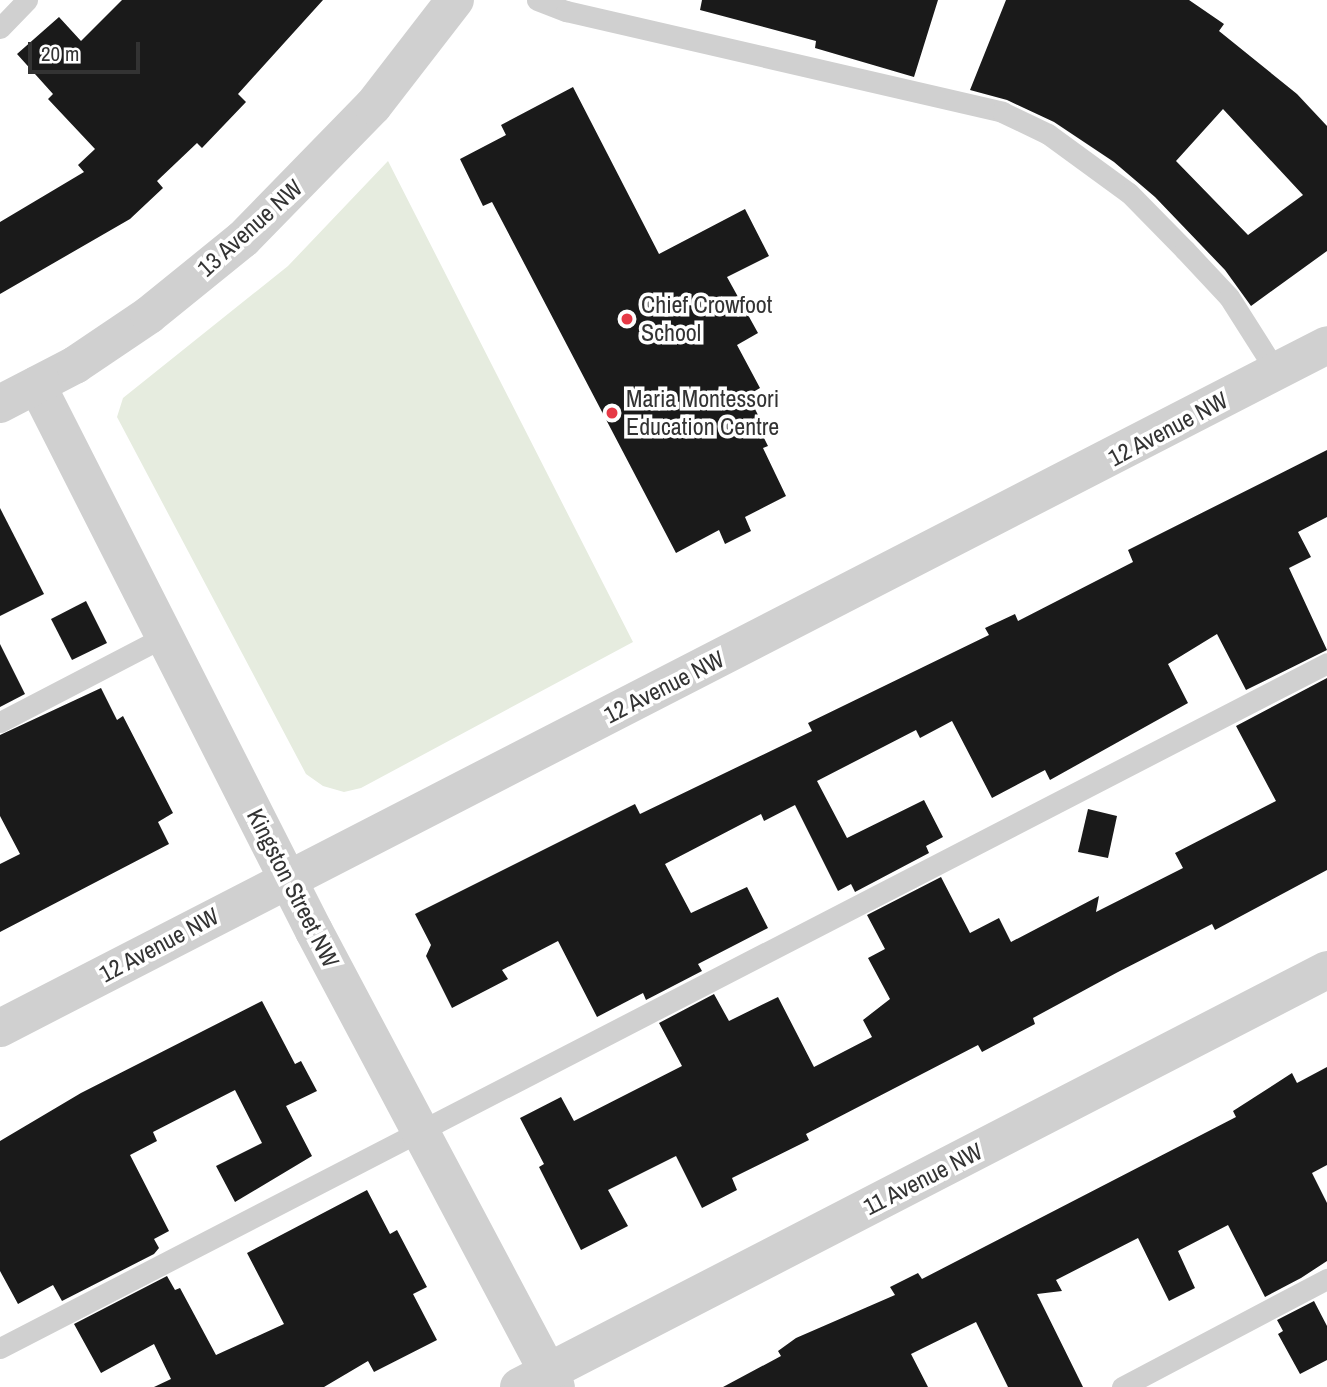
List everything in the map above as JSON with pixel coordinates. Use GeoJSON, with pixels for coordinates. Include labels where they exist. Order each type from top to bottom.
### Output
{"type":"FeatureCollection","features":[{"type":"Feature","properties":{"kind":"street","name":"13 Avenue NW"},"geometry":{"type":"LineString","coordinates":[[0,404],[37,385],[149,315],[243,239],[373,106],[455,0]]}},
{"type":"Feature","properties":{"kind":"street","name":"12 Avenue NW"},"geometry":{"type":"LineString","coordinates":[[0,1028],[1327,345]]}},
{"type":"Feature","properties":{"kind":"street","name":"Kingston Street NW"},"geometry":{"type":"LineString","coordinates":[[37,385],[421,1134],[541,1382]]}},
{"type":"Feature","properties":{"kind":"street","name":"11 Avenue NW"},"geometry":{"type":"LineString","coordinates":[[541,1382],[1327,970]]}},
{"type":"Feature","properties":{"kind":"lane"},"geometry":{"type":"LineString","coordinates":[[0,28],[27,0]]}},
{"type":"Feature","properties":{"kind":"lane"},"geometry":{"type":"LineString","coordinates":[[537,0],[566,11],[1002,113],[1048,134],[1129,193],[1185,250],[1229,297],[1276,371]]}},
{"type":"Feature","properties":{"kind":"lane"},"geometry":{"type":"LineString","coordinates":[[0,722],[167,635]]}},
{"type":"Feature","properties":{"kind":"lane"},"geometry":{"type":"LineString","coordinates":[[0,1348],[421,1134],[1327,663]]}},
{"type":"Feature","properties":{"kind":"lane"},"geometry":{"type":"LineString","coordinates":[[1122,1387],[1327,1279]]}},
{"type":"Feature","properties":{"kind":"shaded area"},"geometry":{"type":"Polygon","coordinates":[[[388,161],[633,642],[361,788],[344,792],[323,786],[306,774],[117,417],[123,398],[288,266],[388,161]]]}},
{"type":"Feature","properties":{"kind":"building"},"geometry":{"type":"Polygon","coordinates":[[[122,0],[323,0],[238,94],[246,102],[202,148],[197,143],[157,181],[163,188],[130,219],[0,294],[0,222],[84,172],[78,165],[95,149],[48,99],[53,94],[17,54],[59,17],[81,41],[122,0]]]}},
{"type":"Feature","properties":{"kind":"building"},"geometry":{"type":"Polygon","coordinates":[[[702,0],[938,0],[914,77],[815,48],[816,41],[700,10],[702,0]]]}},
{"type":"Feature","properties":{"kind":"building"},"geometry":{"type":"Polygon","coordinates":[[[1006,0],[1189,0],[1224,24],[1219,31],[1297,94],[1327,126],[1327,251],[1251,306],[1225,270],[1155,197],[1114,162],[1054,122],[1007,100],[970,90],[1006,0]],[[1223,109],[1176,161],[1248,235],[1303,195],[1223,109]]]}},
{"type":"Feature","properties":{"kind":"building","name":"Chief Crowfoot School"},"geometry":{"type":"Polygon","coordinates":[[[573,87],[659,254],[745,209],[769,256],[727,277],[758,333],[737,345],[760,388],[748,395],[762,423],[758,426],[768,446],[763,448],[786,496],[745,517],[751,531],[725,544],[719,530],[676,553],[492,202],[483,206],[460,159],[506,135],[501,125],[573,87]]]}},
{"type":"Feature","properties":{"kind":"building"},"geometry":{"type":"Polygon","coordinates":[[[1327,450],[1327,517],[1298,532],[1311,557],[1289,568],[1327,650],[1246,690],[1217,634],[1168,664],[1188,703],[1050,780],[1045,770],[992,798],[952,721],[920,738],[916,730],[817,781],[847,838],[924,800],[943,837],[926,846],[929,853],[855,892],[851,884],[838,891],[795,805],[764,821],[761,814],[665,864],[691,913],[747,887],[768,928],[698,964],[702,971],[646,1000],[643,993],[597,1017],[558,941],[502,970],[508,979],[452,1008],[426,956],[431,945],[415,914],[635,804],[640,814],[812,731],[808,723],[989,635],[985,628],[1015,614],[1018,621],[1133,562],[1128,550],[1327,450]]]}},
{"type":"Feature","properties":{"kind":"building"},"geometry":{"type":"Polygon","coordinates":[[[0,508],[44,594],[0,616],[0,508]]]}},
{"type":"Feature","properties":{"kind":"building"},"geometry":{"type":"Polygon","coordinates":[[[86,601],[107,643],[72,660],[51,619],[86,601]]]}},
{"type":"Feature","properties":{"kind":"building"},"geometry":{"type":"Polygon","coordinates":[[[0,644],[25,694],[0,707],[0,644]]]}},
{"type":"Feature","properties":{"kind":"building"},"geometry":{"type":"Polygon","coordinates":[[[1327,678],[1327,870],[1215,930],[1212,924],[1118,972],[1033,1018],[1035,1024],[982,1052],[978,1045],[806,1134],[809,1140],[732,1178],[737,1190],[702,1208],[676,1156],[608,1190],[628,1226],[581,1250],[539,1167],[544,1164],[520,1118],[561,1097],[574,1121],[682,1066],[659,1023],[714,994],[729,1021],[778,997],[814,1067],[872,1037],[863,1020],[890,999],[868,958],[885,949],[867,915],[941,877],[970,933],[999,918],[1011,942],[1099,896],[1096,912],[1183,868],[1175,853],[1276,801],[1236,726],[1327,678]]]}},
{"type":"Feature","properties":{"kind":"building"},"geometry":{"type":"Polygon","coordinates":[[[101,688],[117,720],[123,716],[173,813],[158,822],[169,844],[0,932],[0,864],[20,854],[0,816],[0,735],[101,688]]]}},
{"type":"Feature","properties":{"kind":"building"},"geometry":{"type":"Polygon","coordinates":[[[1088,809],[1117,816],[1108,858],[1078,852],[1088,809]]]}},
{"type":"Feature","properties":{"kind":"building"},"geometry":{"type":"Polygon","coordinates":[[[262,1001],[295,1064],[301,1061],[317,1091],[286,1106],[312,1156],[235,1202],[216,1166],[262,1143],[235,1090],[153,1132],[157,1141],[130,1155],[169,1231],[154,1239],[159,1248],[154,1254],[62,1301],[53,1285],[18,1304],[0,1271],[0,1141],[81,1093],[262,1001]]]}},
{"type":"Feature","properties":{"kind":"building"},"geometry":{"type":"Polygon","coordinates":[[[1327,1067],[1327,1165],[1312,1173],[1327,1203],[1327,1261],[1301,1278],[1265,1297],[1228,1225],[1178,1251],[1195,1288],[1169,1301],[1138,1238],[1056,1280],[1062,1291],[1037,1294],[1083,1387],[1008,1387],[976,1322],[911,1354],[928,1387],[723,1387],[781,1356],[778,1351],[796,1338],[895,1295],[890,1287],[918,1273],[922,1279],[1236,1117],[1233,1111],[1292,1073],[1297,1083],[1327,1067]]]}},
{"type":"Feature","properties":{"kind":"building"},"geometry":{"type":"Polygon","coordinates":[[[367,1190],[390,1234],[397,1230],[427,1287],[413,1294],[437,1340],[374,1372],[368,1361],[324,1387],[154,1387],[171,1379],[154,1344],[101,1373],[74,1324],[167,1276],[175,1290],[180,1288],[216,1355],[284,1324],[247,1253],[367,1190]]]}},
{"type":"Feature","properties":{"kind":"building"},"geometry":{"type":"Polygon","coordinates":[[[1314,1301],[1327,1326],[1327,1360],[1300,1374],[1278,1334],[1283,1331],[1277,1320],[1314,1301]]]}},
{"type":"Feature","properties":{"kind":"place","name":"Chief Crowfoot School"},"geometry":{"type":"Point","coordinates":[627,319]}},
{"type":"Feature","properties":{"kind":"place","name":"Maria Montessori Education Centre"},"geometry":{"type":"Point","coordinates":[612,413]}}]}
